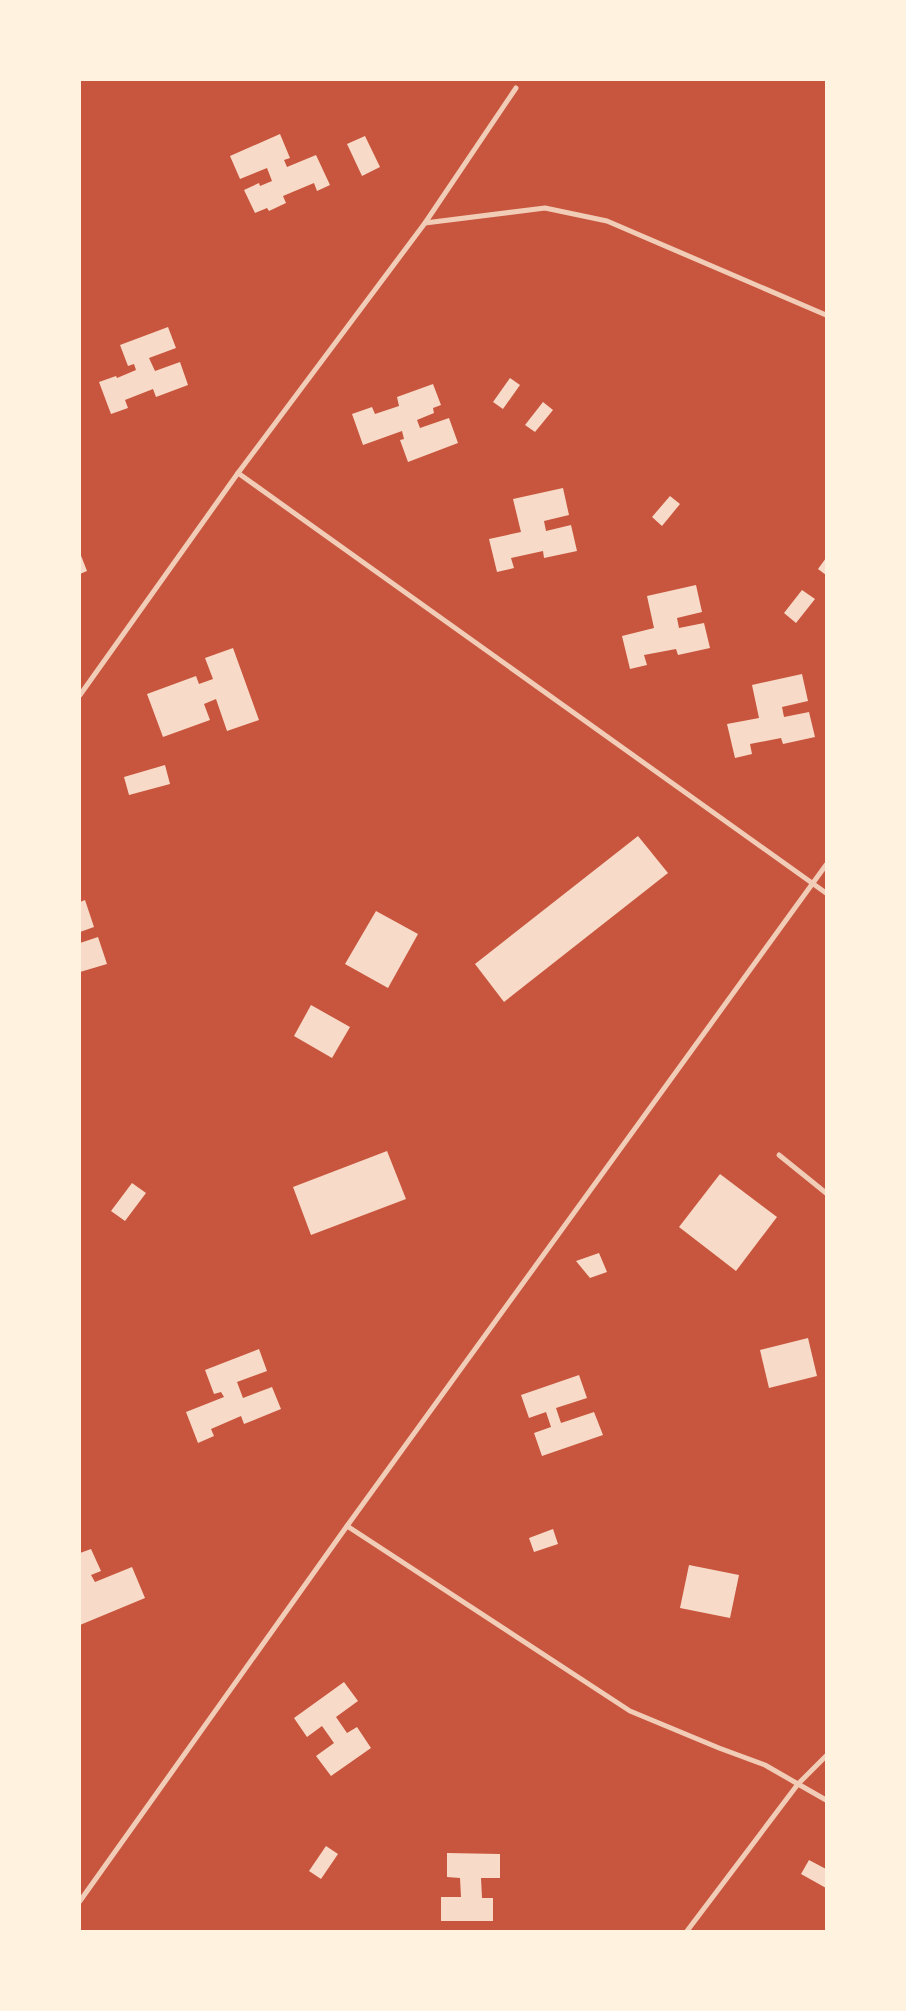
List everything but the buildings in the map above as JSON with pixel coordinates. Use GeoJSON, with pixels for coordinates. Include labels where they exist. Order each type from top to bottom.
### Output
{"type":"FeatureCollection","features":[{"type":"Feature","properties":{"kind":"street"},"geometry":{"type":"LineString","coordinates":[[80,695],[238,474],[425,224],[516,88]]}},
{"type":"Feature","properties":{"kind":"street"},"geometry":{"type":"LineString","coordinates":[[425,224],[545,208],[607,221],[826,315]]}},
{"type":"Feature","properties":{"kind":"street"},"geometry":{"type":"LineString","coordinates":[[238,474],[826,892]]}},
{"type":"Feature","properties":{"kind":"street"},"geometry":{"type":"LineString","coordinates":[[80,1901],[347,1526],[826,865]]}},
{"type":"Feature","properties":{"kind":"street"},"geometry":{"type":"LineString","coordinates":[[779,1155],[826,1192]]}},
{"type":"Feature","properties":{"kind":"street"},"geometry":{"type":"LineString","coordinates":[[347,1526],[630,1711],[719,1748],[766,1765],[826,1800]]}},
{"type":"Feature","properties":{"kind":"street"},"geometry":{"type":"LineString","coordinates":[[687,1931],[798,1784],[826,1756]]}}]}
